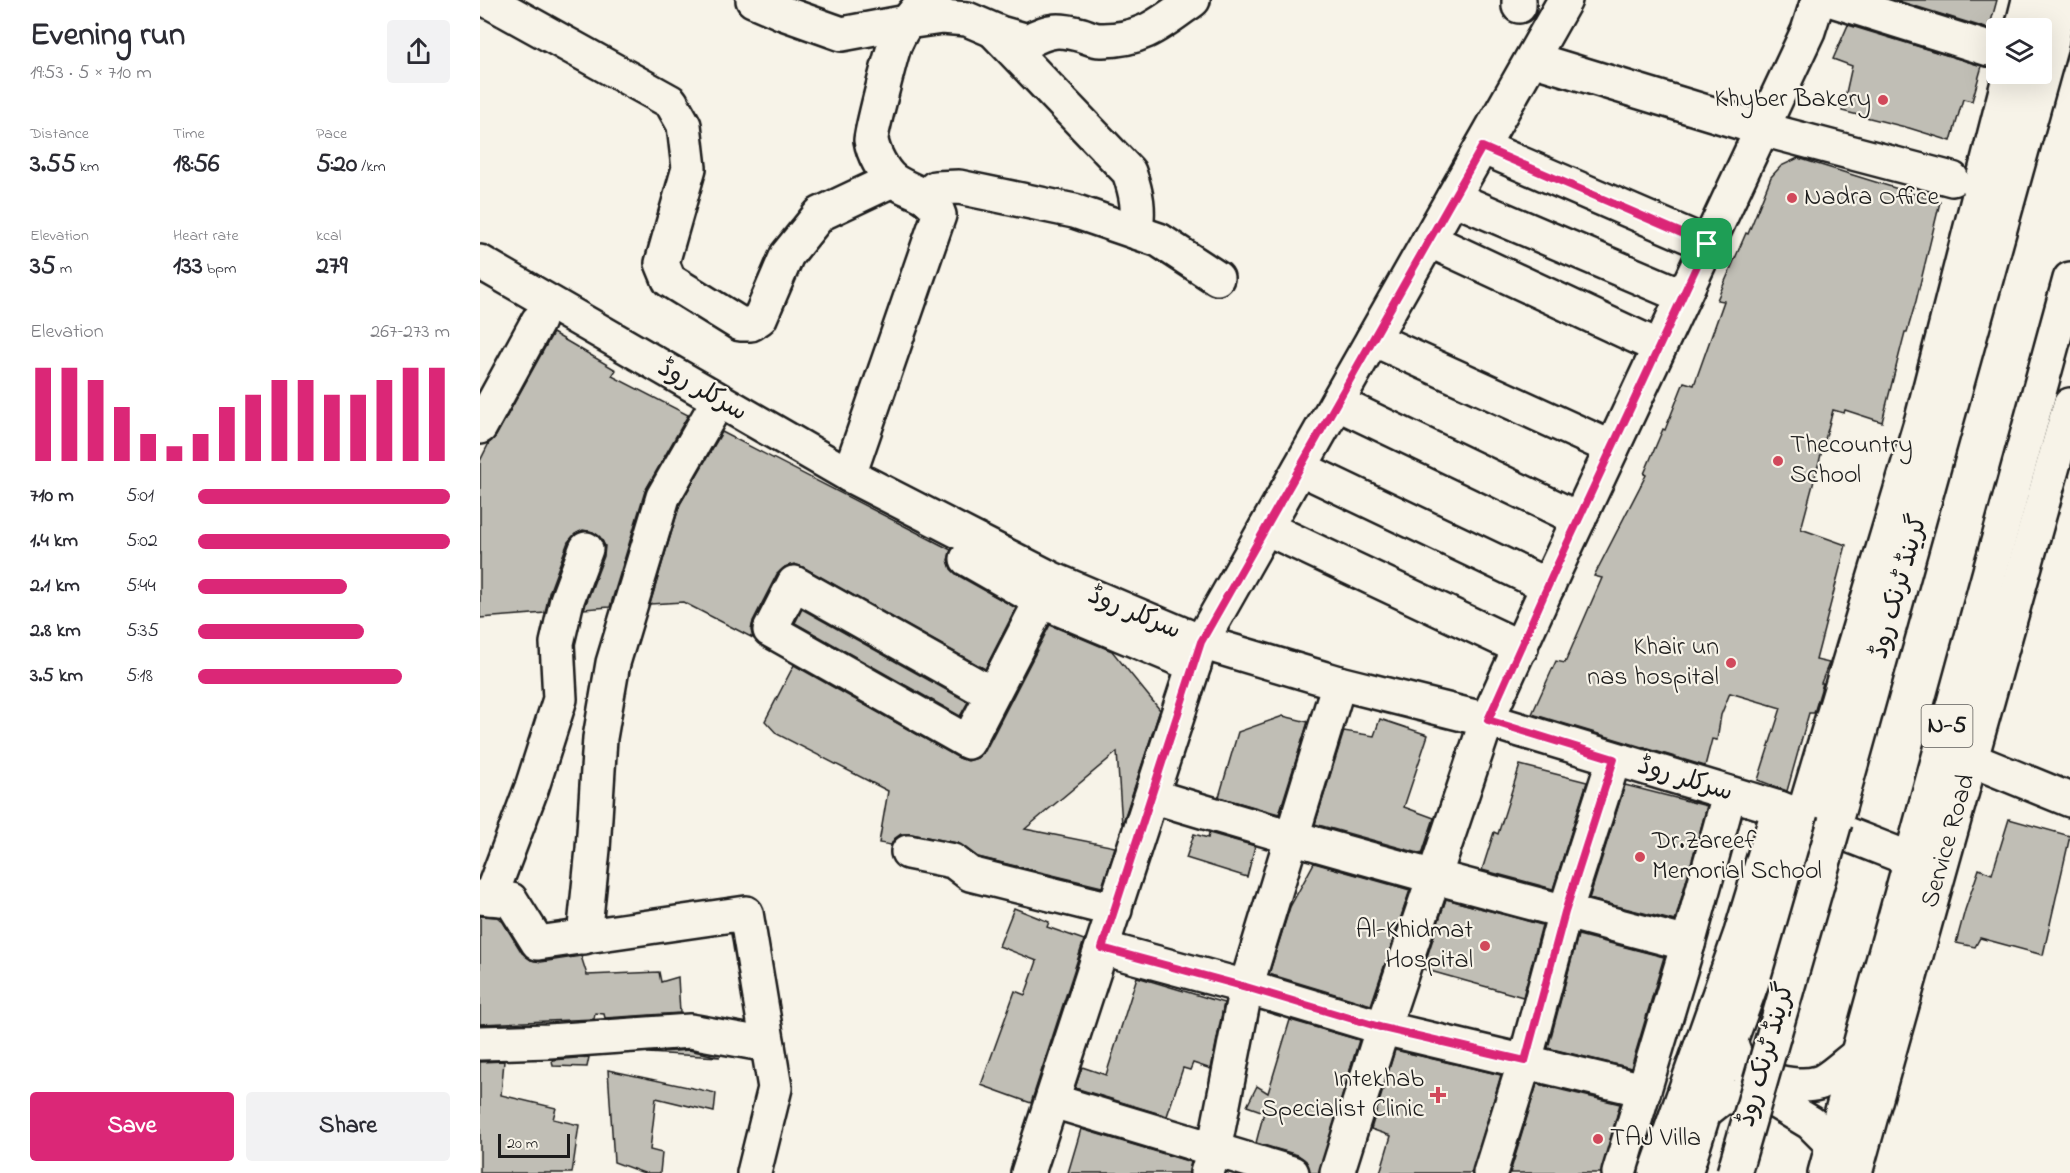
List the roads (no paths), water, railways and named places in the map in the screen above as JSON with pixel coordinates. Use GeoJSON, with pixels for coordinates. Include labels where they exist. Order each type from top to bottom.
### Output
{"type":"FeatureCollection","features":[{"type":"Feature","properties":{"kind":"main road"},"geometry":{"type":"LineString","coordinates":[[487,0],[671,102],[684,125],[689,168],[662,263],[669,280],[740,324],[751,324],[760,318],[787,255],[820,214],[892,180]]}},
{"type":"Feature","properties":{"kind":"main road"},"geometry":{"type":"LineString","coordinates":[[753,0],[786,7],[842,34],[916,11],[942,17],[967,19],[1029,41],[1045,32],[1063,30],[1098,40],[1141,35],[1154,29],[1193,0]]}},
{"type":"Feature","properties":{"kind":"main road"},"geometry":{"type":"LineString","coordinates":[[1028,1173],[1198,653],[1266,528],[1565,0]]}},
{"type":"Feature","properties":{"kind":"main road"},"geometry":{"type":"LineString","coordinates":[[1337,1173],[1383,1028],[1488,720],[1579,519],[1808,31],[1818,0]]}},
{"type":"Feature","properties":{"kind":"main road"},"geometry":{"type":"LineString","coordinates":[[1832,0],[1986,48]]}},
{"type":"Feature","properties":{"kind":"main road"},"geometry":{"type":"LineString","coordinates":[[2024,18],[2029,0]]}},
{"type":"Feature","properties":{"kind":"main road","name":"گرینڈ ٹرنک روڈ"},"geometry":{"type":"LineString","coordinates":[[1734,1173],[1835,822],[2042,79],[2060,0]]}},
{"type":"Feature","properties":{"kind":"main road"},"geometry":{"type":"LineString","coordinates":[[849,475],[939,215],[936,205],[928,199],[892,180],[879,162],[871,139],[894,44],[916,11]]}},
{"type":"Feature","properties":{"kind":"main road"},"geometry":{"type":"LineString","coordinates":[[993,29],[1129,172],[1137,194],[1139,210],[1136,232]]}},
{"type":"Feature","properties":{"kind":"main road"},"geometry":{"type":"LineString","coordinates":[[1532,59],[1762,129],[1952,179]]}},
{"type":"Feature","properties":{"kind":"main road"},"geometry":{"type":"LineString","coordinates":[[1656,1173],[1741,933],[1790,812],[1922,419],[2007,84]]}},
{"type":"Feature","properties":{"kind":"main road"},"geometry":{"type":"LineString","coordinates":[[1482,147],[1707,244]]}},
{"type":"Feature","properties":{"kind":"main road"},"geometry":{"type":"LineString","coordinates":[[928,199],[934,188],[959,186],[1074,211],[1159,240],[1216,278]]}},
{"type":"Feature","properties":{"kind":"main road"},"geometry":{"type":"LineString","coordinates":[[1453,198],[1683,296]]}},
{"type":"Feature","properties":{"kind":"main road"},"geometry":{"type":"LineString","coordinates":[[1430,240],[1659,347]]}},
{"type":"Feature","properties":{"kind":"main road","name":"سرکلر روڈ"},"geometry":{"type":"LineString","coordinates":[[480,262],[543,311],[849,475],[1198,653],[1339,683],[1488,720],[1790,812],[1910,859]]}},
{"type":"Feature","properties":{"kind":"main road","name":"N-5"},"geometry":{"type":"LineString","coordinates":[[1828,1159],[2070,279]]}},
{"type":"Feature","properties":{"kind":"main road"},"geometry":{"type":"LineString","coordinates":[[480,287],[543,311],[710,415],[1041,601],[1198,653]]}},
{"type":"Feature","properties":{"kind":"main road"},"geometry":{"type":"LineString","coordinates":[[480,427],[543,311]]}},
{"type":"Feature","properties":{"kind":"main road"},"geometry":{"type":"LineString","coordinates":[[1373,339],[1612,448]]}},
{"type":"Feature","properties":{"kind":"main road"},"geometry":{"type":"LineString","coordinates":[[1337,403],[1579,519]]}},
{"type":"Feature","properties":{"kind":"main road","name":"Service Road"},"geometry":{"type":"LineString","coordinates":[[1855,1173],[2070,405]]}},
{"type":"Feature","properties":{"kind":"main road"},"geometry":{"type":"LineString","coordinates":[[584,937],[593,849],[600,738],[614,663],[663,497],[710,415]]}},
{"type":"Feature","properties":{"kind":"main road"},"geometry":{"type":"LineString","coordinates":[[1300,468],[1548,586]]}},
{"type":"Feature","properties":{"kind":"main road"},"geometry":{"type":"LineString","coordinates":[[1266,528],[1521,648]]}},
{"type":"Feature","properties":{"kind":"main road"},"geometry":{"type":"LineString","coordinates":[[586,549],[567,600],[557,643],[560,699],[531,787],[485,897],[511,900],[538,943],[746,913],[775,1088],[753,1173]]}},
{"type":"Feature","properties":{"kind":"main road"},"geometry":{"type":"LineString","coordinates":[[992,694],[794,583],[770,630],[968,742],[1041,601]]}},
{"type":"Feature","properties":{"kind":"main road"},"geometry":{"type":"LineString","coordinates":[[1210,1161],[1246,987],[1339,683]]}},
{"type":"Feature","properties":{"kind":"main road"},"geometry":{"type":"LineString","coordinates":[[1490,1173],[1525,1061],[1565,912],[1614,759]]}},
{"type":"Feature","properties":{"kind":"main road"},"geometry":{"type":"LineString","coordinates":[[1972,760],[2070,800]]}},
{"type":"Feature","properties":{"kind":"main road"},"geometry":{"type":"LineString","coordinates":[[1619,1173],[1688,944],[1726,807],[1727,793]]}},
{"type":"Feature","properties":{"kind":"main road"},"geometry":{"type":"LineString","coordinates":[[1152,796],[1434,878],[1688,944]]}},
{"type":"Feature","properties":{"kind":"main road"},"geometry":{"type":"LineString","coordinates":[[1685,1173],[1704,1112],[1759,963],[1790,812]]}},
{"type":"Feature","properties":{"kind":"main road"},"geometry":{"type":"LineString","coordinates":[[908,852],[953,861],[970,874],[1114,910]]}},
{"type":"Feature","properties":{"kind":"main road"},"geometry":{"type":"LineString","coordinates":[[1102,948],[1246,987],[1383,1028],[1644,1090]]}},
{"type":"Feature","properties":{"kind":"main road"},"geometry":{"type":"LineString","coordinates":[[480,1043],[549,1041],[690,1031],[768,1045]]}},
{"type":"Feature","properties":{"kind":"main road"},"geometry":{"type":"LineString","coordinates":[[1730,1041],[1734,1054],[1742,1066],[1755,1074],[1798,1085],[1820,1083],[1856,1056]]}},
{"type":"Feature","properties":{"kind":"main road"},"geometry":{"type":"LineString","coordinates":[[1704,1112],[1723,1097],[1768,1097],[1811,1123],[1828,1159]]}},
{"type":"Feature","properties":{"kind":"main road"},"geometry":{"type":"LineString","coordinates":[[1053,1101],[1210,1161],[1292,1173]]}},
{"type":"Feature","properties":{"kind":"place","name":"Khyber Bakery"},"geometry":{"type":"Point","coordinates":[1883,100]}},
{"type":"Feature","properties":{"kind":"place","name":"Nadra Office"},"geometry":{"type":"Point","coordinates":[1792,198]}},
{"type":"Feature","properties":{"kind":"place","name":"Thecountry School"},"geometry":{"type":"Point","coordinates":[1778,461]}},
{"type":"Feature","properties":{"kind":"place","name":"Khair un nas hospital"},"geometry":{"type":"Point","coordinates":[1731,663]}},
{"type":"Feature","properties":{"kind":"place","name":"Dr.Zareef Memorial School"},"geometry":{"type":"Point","coordinates":[1640,857]}},
{"type":"Feature","properties":{"kind":"place","name":"Al-Khidmat Hospital"},"geometry":{"type":"Point","coordinates":[1485,946]}},
{"type":"Feature","properties":{"kind":"place","name":"Intekhab Specialist Clinic"},"geometry":{"type":"Point","coordinates":[1438,1095]}},
{"type":"Feature","properties":{"kind":"place","name":"TAJ Villa"},"geometry":{"type":"Point","coordinates":[1598,1139]}}]}
